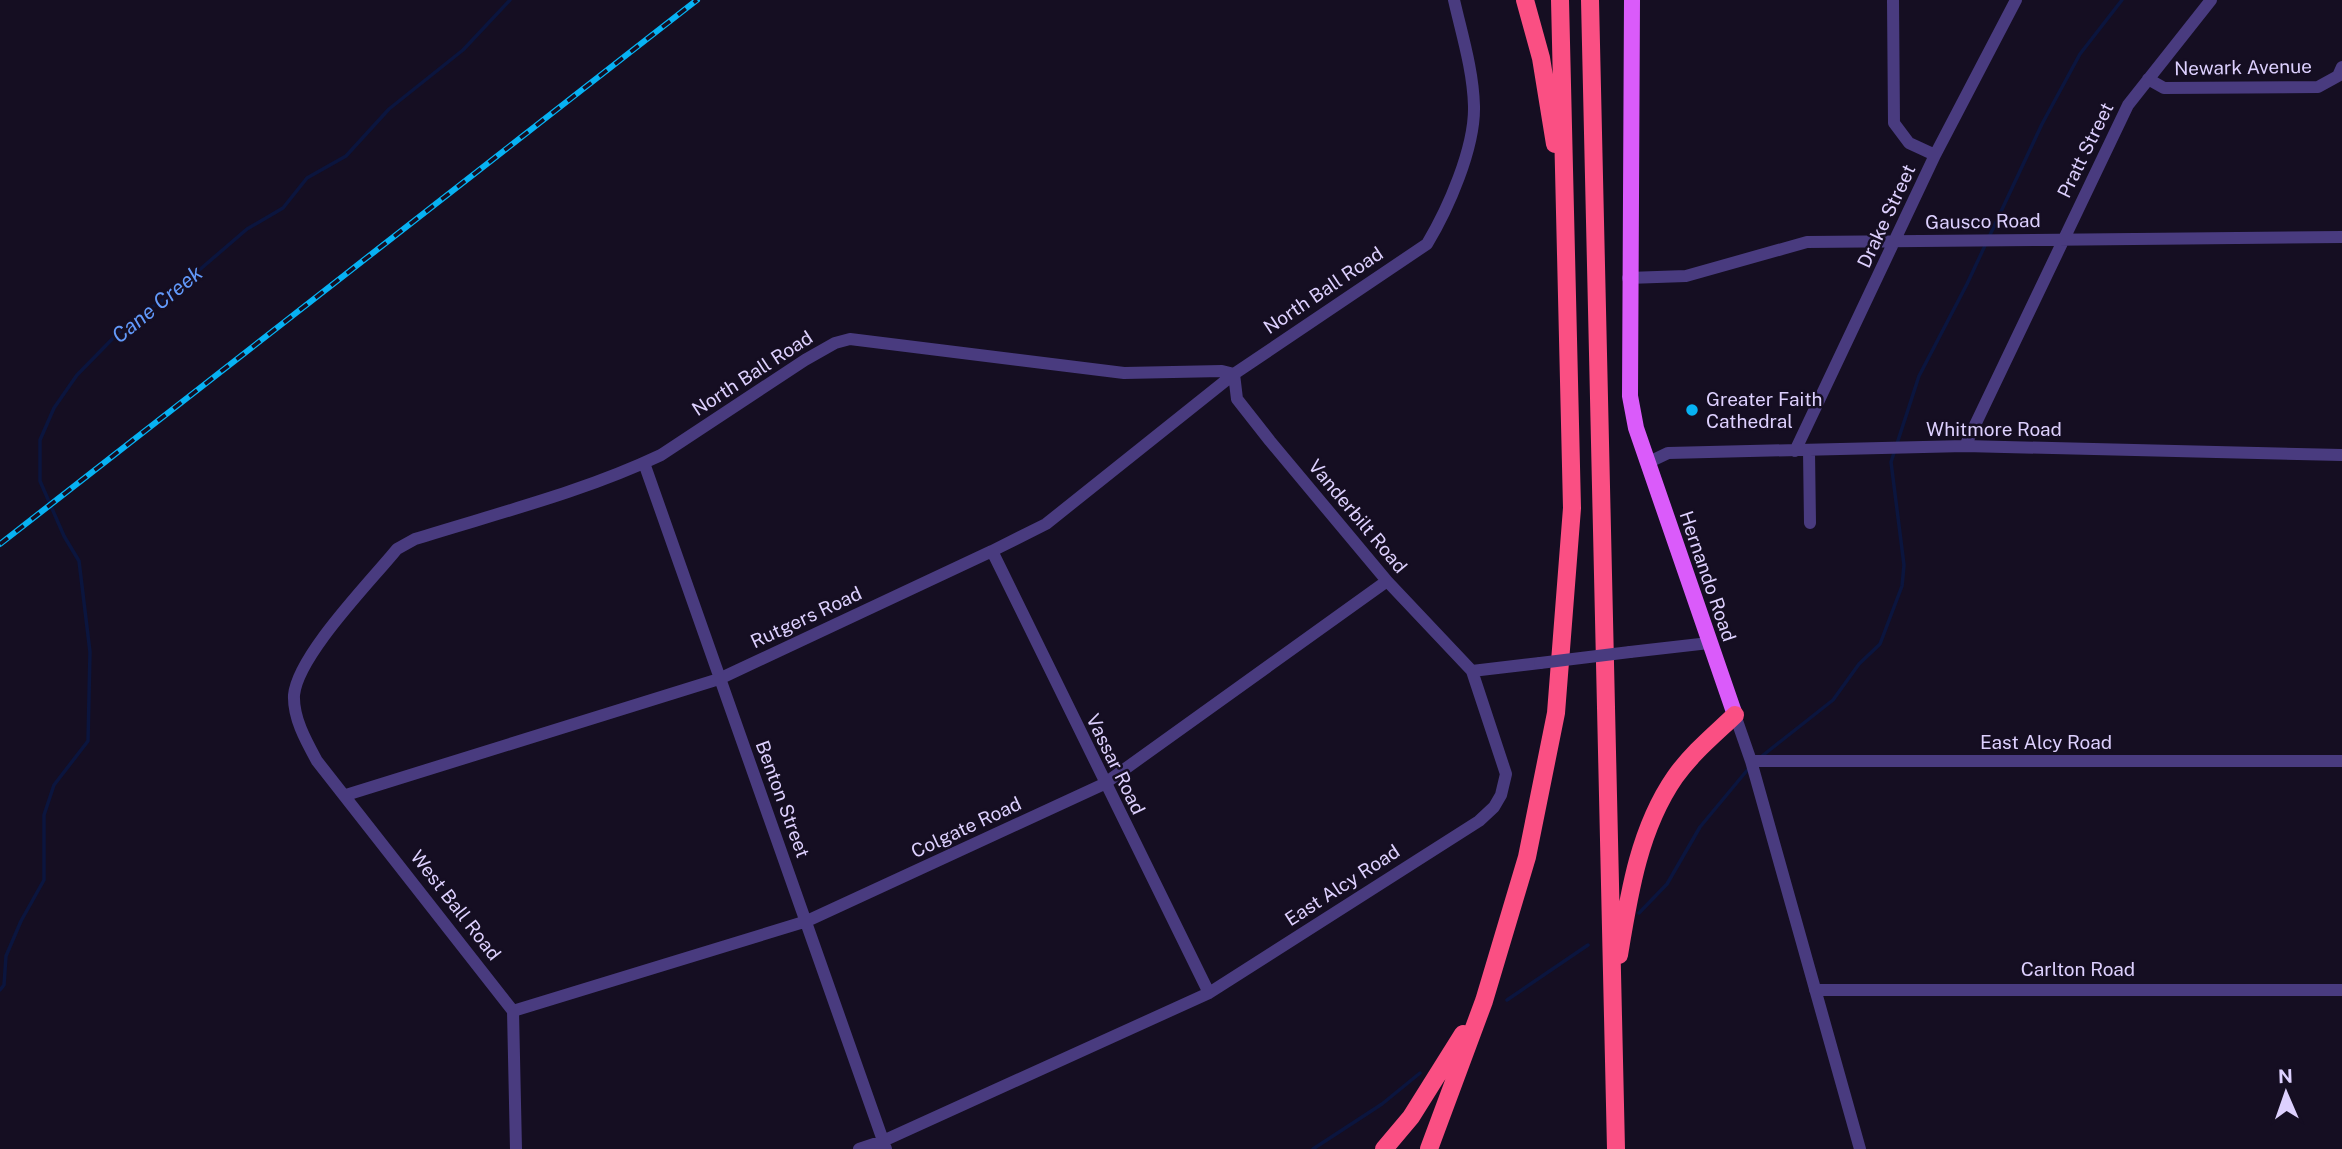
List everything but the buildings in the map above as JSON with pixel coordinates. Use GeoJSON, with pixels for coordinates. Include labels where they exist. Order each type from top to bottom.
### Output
{"type":"FeatureCollection","features":[{"type":"Feature","properties":{"kind":"highway"},"geometry":{"type":"LineString","coordinates":[[1525,0],[1541,58],[1564,192]]}},
{"type":"Feature","properties":{"kind":"highway"},"geometry":{"type":"LineString","coordinates":[[1429,1149],[1484,1001],[1527,857],[1558,701],[1572,508],[1560,0]]}},
{"type":"Feature","properties":{"kind":"highway"},"geometry":{"type":"LineString","coordinates":[[1590,0],[1616,1149]]}},
{"type":"Feature","properties":{"kind":"highway"},"geometry":{"type":"LineString","coordinates":[[1613,993],[1630,894],[1648,827],[1677,775],[1735,715]]}},
{"type":"Feature","properties":{"kind":"highway"},"geometry":{"type":"LineString","coordinates":[[1384,1149],[1411,1117],[1484,1001]]}},
{"type":"Feature","properties":{"kind":"main road","name":"Hernando Road"},"geometry":{"type":"LineString","coordinates":[[1632,0],[1630,396],[1647,463],[1735,715]]}},
{"type":"Feature","properties":{"kind":"street","name":"North Ball Road"},"geometry":{"type":"LineString","coordinates":[[296,707],[296,684],[306,660],[397,549],[415,539],[597,483],[644,463],[835,343],[850,339],[1124,373],[1222,371],[1234,374],[1427,244],[1454,192],[1474,110],[1471,74],[1454,0]]}},
{"type":"Feature","properties":{"kind":"street"},"geometry":{"type":"LineString","coordinates":[[1893,0],[1894,123],[1909,143],[1936,155]]}},
{"type":"Feature","properties":{"kind":"street","name":"Drake Street"},"geometry":{"type":"LineString","coordinates":[[1802,451],[1936,155],[2016,0]]}},
{"type":"Feature","properties":{"kind":"street","name":"Pratt Street"},"geometry":{"type":"LineString","coordinates":[[1965,446],[2128,105],[2211,0]]}},
{"type":"Feature","properties":{"kind":"street","name":"Newark Avenue"},"geometry":{"type":"LineString","coordinates":[[2148,79],[2164,88],[2318,87],[2340,72]]}},
{"type":"Feature","properties":{"kind":"street","name":"Gausco Road"},"geometry":{"type":"LineString","coordinates":[[1629,278],[1686,276],[1807,242],[2342,237]]}},
{"type":"Feature","properties":{"kind":"street","name":"Rutgers Road"},"geometry":{"type":"LineString","coordinates":[[346,795],[719,679],[992,551],[1046,524],[1234,374]]}},
{"type":"Feature","properties":{"kind":"street","name":"Vanderbilt Road"},"geometry":{"type":"LineString","coordinates":[[1234,374],[1237,399],[1387,581],[1472,671]]}},
{"type":"Feature","properties":{"kind":"street","name":"Whitmore Road"},"geometry":{"type":"LineString","coordinates":[[1647,463],[1668,453],[1965,446],[2342,455]]}},
{"type":"Feature","properties":{"kind":"street"},"geometry":{"type":"LineString","coordinates":[[1802,451],[1810,523]]}},
{"type":"Feature","properties":{"kind":"street","name":"Benton Street"},"geometry":{"type":"LineString","coordinates":[[644,463],[885,1145]]}},
{"type":"Feature","properties":{"kind":"street","name":"Vassar Road"},"geometry":{"type":"LineString","coordinates":[[992,551],[1104,784],[1209,993]]}},
{"type":"Feature","properties":{"kind":"street","name":"Colgate Road"},"geometry":{"type":"LineString","coordinates":[[513,1011],[807,921],[1104,784],[1387,581]]}},
{"type":"Feature","properties":{"kind":"street"},"geometry":{"type":"LineString","coordinates":[[1472,671],[1709,643]]}},
{"type":"Feature","properties":{"kind":"street","name":"East Alcy Road"},"geometry":{"type":"LineString","coordinates":[[859,1149],[885,1145],[1209,993],[1479,821],[1494,807],[1501,795],[1506,774],[1472,671]]}},
{"type":"Feature","properties":{"kind":"street","name":"West Ball Road"},"geometry":{"type":"LineString","coordinates":[[296,707],[302,735],[317,761],[513,1011]]}},
{"type":"Feature","properties":{"kind":"street","name":"Hernando Road"},"geometry":{"type":"LineString","coordinates":[[1735,715],[1751,761],[1860,1149]]}},
{"type":"Feature","properties":{"kind":"street","name":"East Alcy Road"},"geometry":{"type":"LineString","coordinates":[[1751,761],[2342,761]]}},
{"type":"Feature","properties":{"kind":"street","name":"Carlton Road"},"geometry":{"type":"LineString","coordinates":[[1815,990],[2342,990]]}},
{"type":"Feature","properties":{"kind":"street"},"geometry":{"type":"LineString","coordinates":[[513,1011],[516,1149]]}},
{"type":"Feature","properties":{"kind":"waterway","name":"Cane Creek"},"geometry":{"type":"LineString","coordinates":[[0,990],[4,985],[6,956],[21,921],[44,880],[44,815],[54,785],[88,741],[90,652],[79,561],[64,536],[40,481],[40,440],[54,408],[77,375],[127,324],[169,296],[247,229],[283,208],[307,178],[346,156],[389,109],[463,50],[510,0]]}},
{"type":"Feature","properties":{"kind":"waterway"},"geometry":{"type":"LineString","coordinates":[[1762,756],[1833,700],[1859,664],[1880,644],[1902,586],[1904,565],[1891,462],[1919,376],[1967,284],[2042,124],[2080,54],[2122,0]]}},
{"type":"Feature","properties":{"kind":"waterway"},"geometry":{"type":"LineString","coordinates":[[1639,913],[1667,884],[1700,827],[1749,768]]}},
{"type":"Feature","properties":{"kind":"waterway"},"geometry":{"type":"LineString","coordinates":[[1507,1000],[1588,945]]}},
{"type":"Feature","properties":{"kind":"waterway"},"geometry":{"type":"LineString","coordinates":[[1313,1149],[1382,1104],[1420,1073]]}},
{"type":"Feature","properties":{"kind":"railway"},"geometry":{"type":"LineString","coordinates":[[0,544],[697,0]]}},
{"type":"Feature","properties":{"kind":"place","name":"Greater Faith Cathedral"},"geometry":{"type":"Point","coordinates":[1692,410]}}]}
